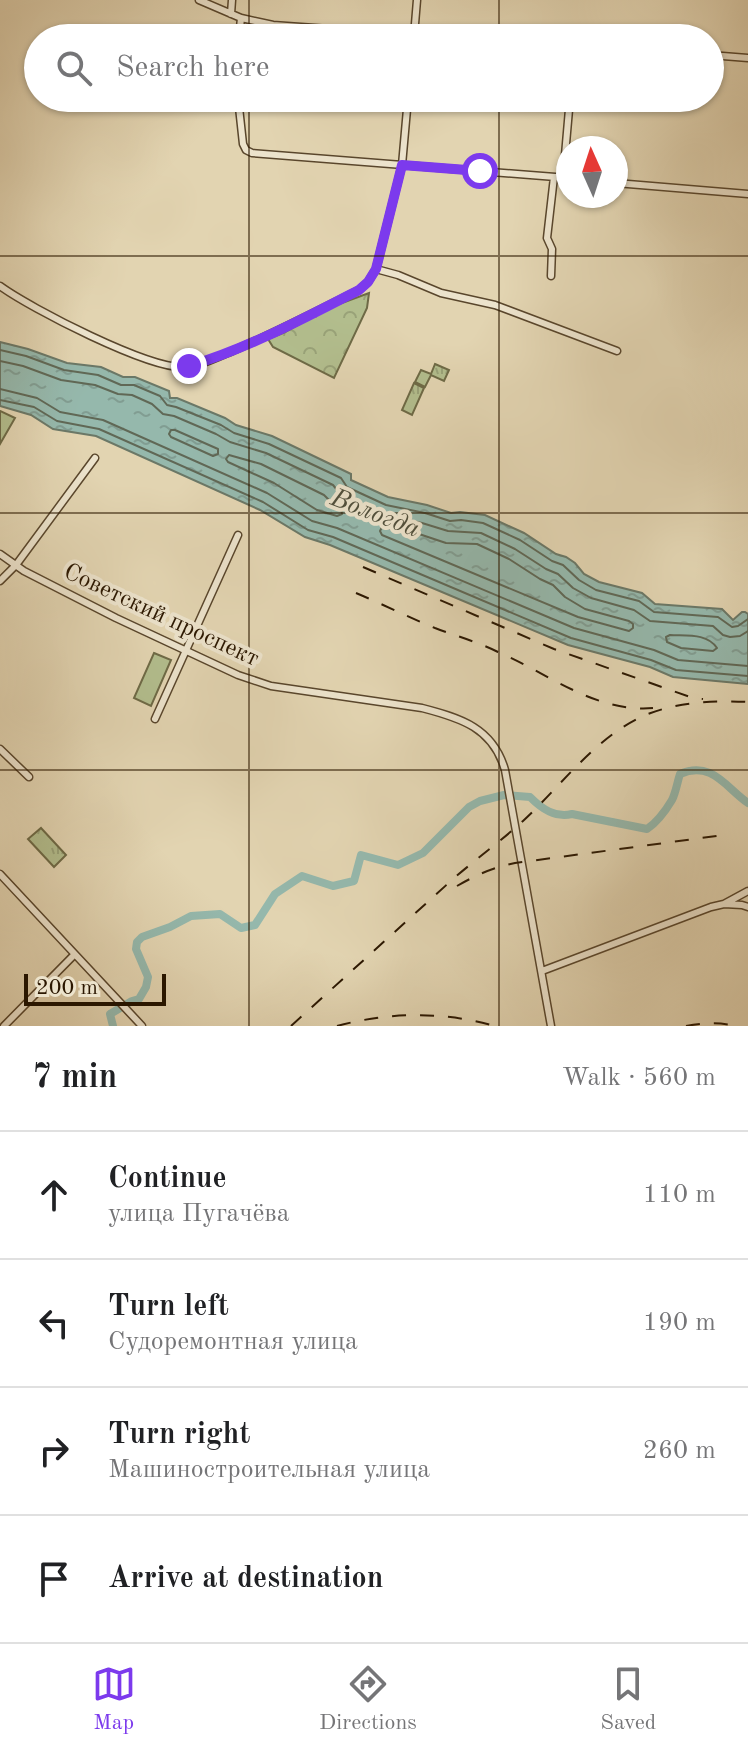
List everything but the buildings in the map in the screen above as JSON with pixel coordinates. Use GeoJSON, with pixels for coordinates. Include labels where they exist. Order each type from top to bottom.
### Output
{"type":"FeatureCollection","features":[{"type":"Feature","properties":{"kind":"street"},"geometry":{"type":"LineString","coordinates":[[199,0],[241,18],[268,24]]}},
{"type":"Feature","properties":{"kind":"street"},"geometry":{"type":"LineString","coordinates":[[231,14],[232,0]]}},
{"type":"Feature","properties":{"kind":"street"},"geometry":{"type":"LineString","coordinates":[[415,24],[417,0]]}},
{"type":"Feature","properties":{"kind":"street"},"geometry":{"type":"LineString","coordinates":[[240,24],[241,18]]}},
{"type":"Feature","properties":{"kind":"street"},"geometry":{"type":"LineString","coordinates":[[724,56],[748,58]]}},
{"type":"Feature","properties":{"kind":"street"},"geometry":{"type":"LineString","coordinates":[[240,112],[243,144],[252,153],[554,177],[547,238],[552,249],[551,276]]}},
{"type":"Feature","properties":{"kind":"street"},"geometry":{"type":"LineString","coordinates":[[0,286],[16,298],[98,339],[156,363],[175,367],[214,359],[359,290],[368,282],[376,269],[402,165],[407,112]]}},
{"type":"Feature","properties":{"kind":"street"},"geometry":{"type":"LineString","coordinates":[[568,136],[569,112]]}},
{"type":"Feature","properties":{"kind":"street"},"geometry":{"type":"LineString","coordinates":[[628,184],[748,194]]}},
{"type":"Feature","properties":{"kind":"street"},"geometry":{"type":"LineString","coordinates":[[376,269],[441,293],[495,305],[617,351]]}},
{"type":"Feature","properties":{"kind":"street"},"geometry":{"type":"LineString","coordinates":[[0,581],[16,565],[95,458]]}},
{"type":"Feature","properties":{"kind":"street"},"geometry":{"type":"LineString","coordinates":[[155,719],[238,535]]}},
{"type":"Feature","properties":{"kind":"street","name":"Советский проспект"},"geometry":{"type":"LineString","coordinates":[[0,554],[24,571],[116,618],[238,675],[271,686],[419,707],[443,713],[477,729],[494,744],[502,759],[551,1026]]}},
{"type":"Feature","properties":{"kind":"street"},"geometry":{"type":"LineString","coordinates":[[0,749],[29,777]]}},
{"type":"Feature","properties":{"kind":"street"},"geometry":{"type":"LineString","coordinates":[[0,874],[142,1026]]}},
{"type":"Feature","properties":{"kind":"street"},"geometry":{"type":"LineString","coordinates":[[542,971],[724,904],[748,891]]}},
{"type":"Feature","properties":{"kind":"street"},"geometry":{"type":"LineString","coordinates":[[724,904],[748,907]]}},
{"type":"Feature","properties":{"kind":"street"},"geometry":{"type":"LineString","coordinates":[[4,1026],[74,955]]}},
{"type":"Feature","properties":{"kind":"green space"},"geometry":{"type":"Polygon","coordinates":[[[369,293],[367,308],[334,378],[273,347],[268,339],[331,307],[369,293]]]}},
{"type":"Feature","properties":{"kind":"green space"},"geometry":{"type":"Polygon","coordinates":[[[435,364],[449,370],[444,381],[431,375],[425,387],[415,382],[421,370],[431,374],[435,364]]]}},
{"type":"Feature","properties":{"kind":"green space"},"geometry":{"type":"Polygon","coordinates":[[[414,383],[424,388],[412,415],[402,410],[414,383]]]}},
{"type":"Feature","properties":{"kind":"green space"},"geometry":{"type":"Polygon","coordinates":[[[0,411],[15,418],[0,444],[0,411]]]}},
{"type":"Feature","properties":{"kind":"green space"},"geometry":{"type":"Polygon","coordinates":[[[154,653],[171,660],[151,706],[134,698],[154,653]]]}},
{"type":"Feature","properties":{"kind":"green space"},"geometry":{"type":"Polygon","coordinates":[[[41,828],[66,855],[54,867],[28,839],[41,828]]]}},
{"type":"Feature","properties":{"kind":"water","name":"Вологда"},"geometry":{"type":"Polygon","coordinates":[[[0,342],[67,363],[101,367],[123,377],[135,377],[169,391],[170,398],[177,398],[236,425],[272,436],[351,474],[351,480],[388,497],[451,513],[485,515],[566,557],[584,574],[599,582],[642,593],[655,604],[722,609],[733,620],[745,612],[748,614],[748,684],[673,677],[650,667],[568,645],[305,537],[260,510],[96,436],[53,429],[31,415],[0,406],[0,342]]]}},
{"type":"Feature","properties":{"kind":"waterway"},"geometry":{"type":"LineString","coordinates":[[113,1026],[110,1014],[139,999],[146,987],[148,977],[136,949],[142,937],[191,916],[220,914],[241,928],[255,925],[275,894],[302,876],[333,886],[354,881],[361,855],[398,865],[423,853],[469,807],[480,801],[504,795],[530,797],[554,814],[572,814],[647,829],[672,800],[680,774],[701,771],[718,778],[748,803]]}},
{"type":"Feature","properties":{"kind":"railway"},"geometry":{"type":"LineString","coordinates":[[363,567],[554,649],[703,699]]}},
{"type":"Feature","properties":{"kind":"railway"},"geometry":{"type":"LineString","coordinates":[[356,593],[490,648],[592,698],[632,708],[653,708]]}},
{"type":"Feature","properties":{"kind":"railway"},"geometry":{"type":"LineString","coordinates":[[291,1026],[453,879],[523,821],[608,738],[641,717],[680,705],[748,702]]}},
{"type":"Feature","properties":{"kind":"railway"},"geometry":{"type":"LineString","coordinates":[[457,886],[485,872],[515,863],[724,835]]}},
{"type":"Feature","properties":{"kind":"railway"},"geometry":{"type":"LineString","coordinates":[[337,1026],[376,1018],[416,1015],[455,1018],[495,1026]]}},
{"type":"Feature","properties":{"kind":"railway"},"geometry":{"type":"LineString","coordinates":[[686,1026],[711,1023],[736,1026]]}},
{"type":"Feature","properties":{"kind":"route"},"geometry":{"type":"LineString","coordinates":[[189,366],[263,338],[359,290],[368,282],[376,269],[402,165],[480,171]]}}]}
